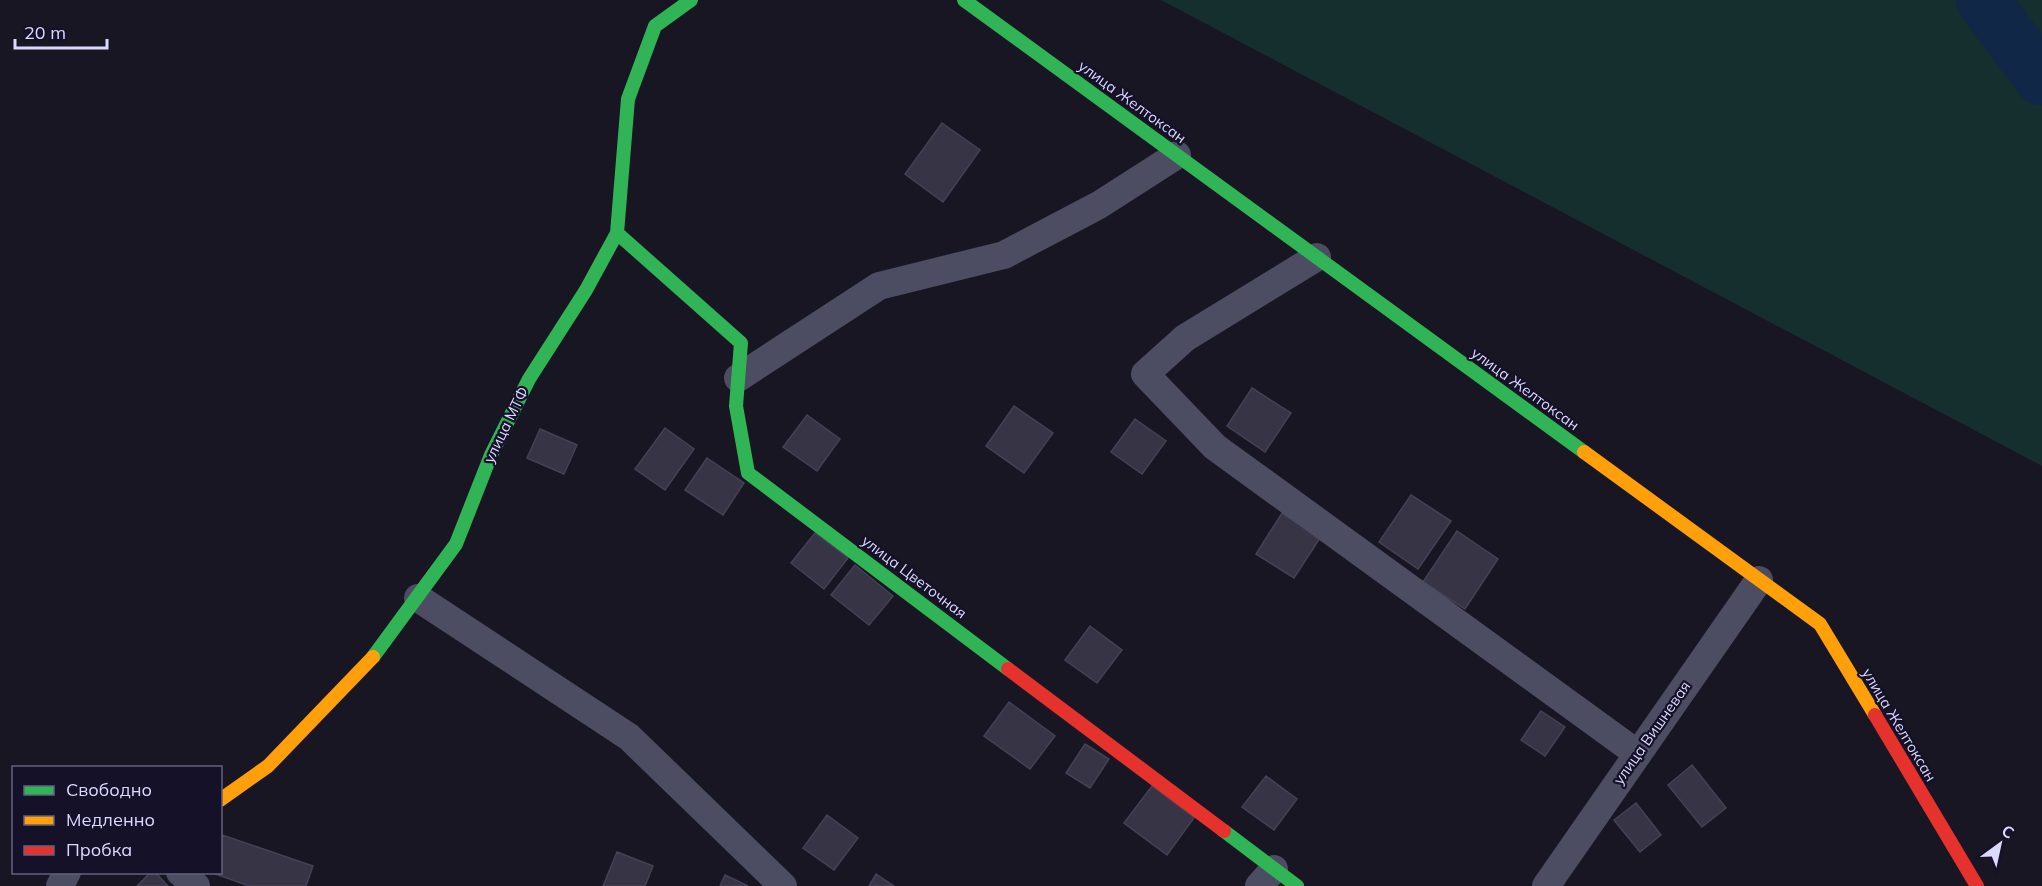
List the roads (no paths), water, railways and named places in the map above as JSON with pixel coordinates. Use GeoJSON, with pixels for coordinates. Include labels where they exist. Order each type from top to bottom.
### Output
{"type":"FeatureCollection","features":[{"type":"Feature","properties":{"kind":"street","name":"улица МТФ"},"geometry":{"type":"LineString","coordinates":[[222,799],[268,766],[382,648],[456,544],[491,455],[529,379],[586,290],[617,233],[628,99],[655,26],[691,0]]}},
{"type":"Feature","properties":{"kind":"street","name":"улица Желтоксан"},"geometry":{"type":"LineString","coordinates":[[964,0],[1820,624],[1977,886]]}},
{"type":"Feature","properties":{"kind":"street"},"geometry":{"type":"LineString","coordinates":[[738,378],[879,286],[1004,255],[1100,205],[1177,155]]}},
{"type":"Feature","properties":{"kind":"street","name":"улица Цветочная"},"geometry":{"type":"LineString","coordinates":[[617,233],[741,343],[736,406],[748,473],[1266,877],[1297,886]]}},
{"type":"Feature","properties":{"kind":"street"},"geometry":{"type":"LineString","coordinates":[[1317,257],[1185,338],[1145,374],[1215,447],[1638,754]]}},
{"type":"Feature","properties":{"kind":"street","name":"улица Вишневая"},"geometry":{"type":"LineString","coordinates":[[1546,886],[1759,580]]}},
{"type":"Feature","properties":{"kind":"street"},"geometry":{"type":"LineString","coordinates":[[418,598],[629,737],[783,886]]}},
{"type":"Feature","properties":{"kind":"street"},"geometry":{"type":"LineString","coordinates":[[181,874],[196,886]]}},
{"type":"Feature","properties":{"kind":"waterway"},"geometry":{"type":"LineString","coordinates":[[1983,0],[2042,79]]}}]}
